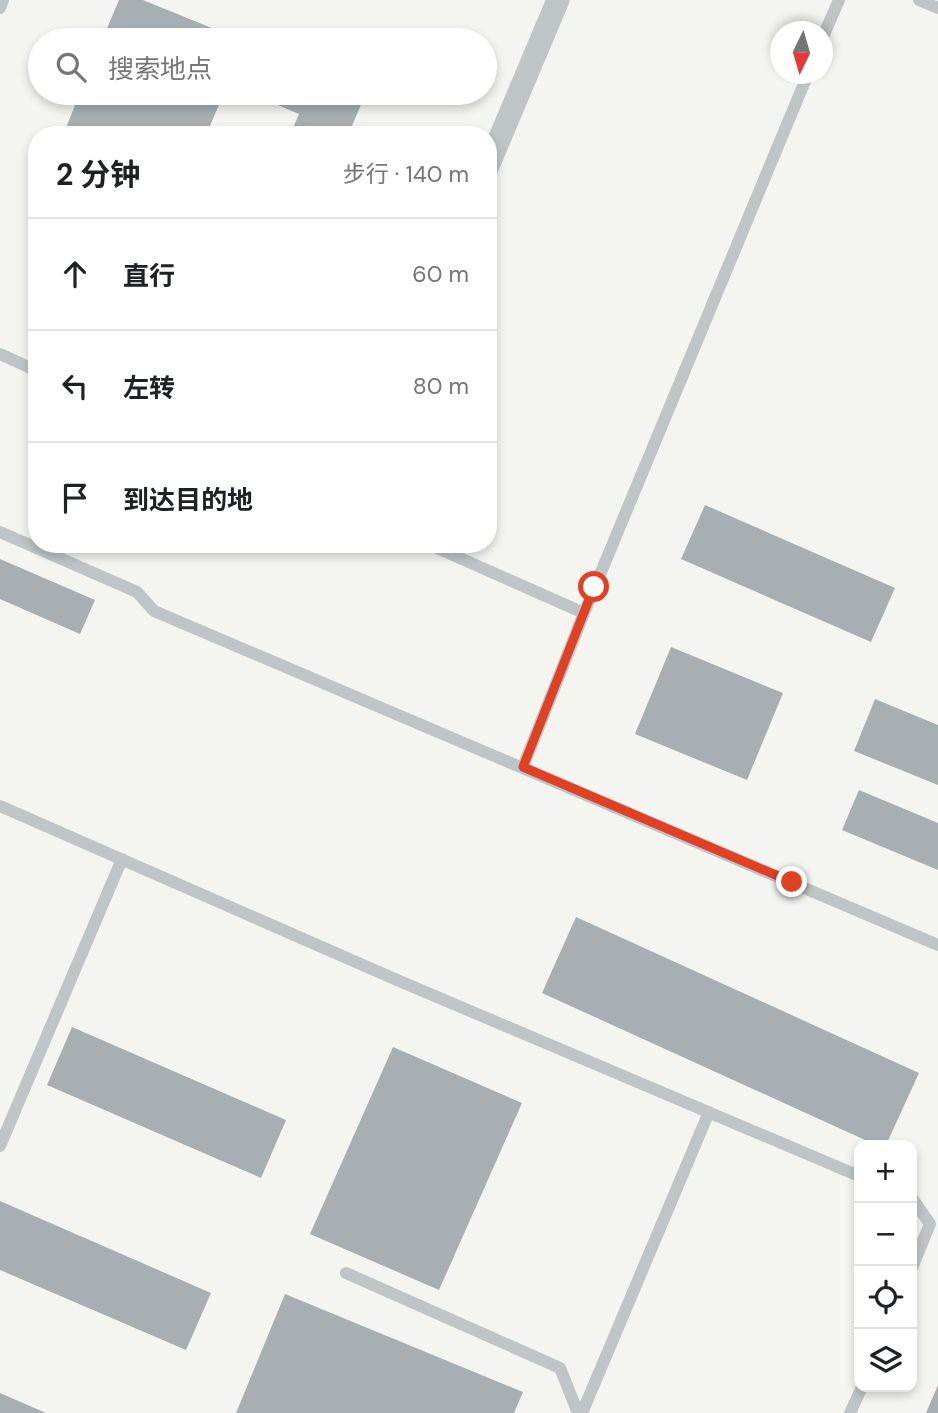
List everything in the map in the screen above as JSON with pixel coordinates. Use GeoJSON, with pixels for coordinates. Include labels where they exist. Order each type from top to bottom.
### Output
{"type":"FeatureCollection","features":[{"type":"Feature","properties":{"kind":"street"},"geometry":{"type":"LineString","coordinates":[[497,145],[558,0]]}},
{"type":"Feature","properties":{"kind":"lane"},"geometry":{"type":"LineString","coordinates":[[0,8],[4,0]]}},
{"type":"Feature","properties":{"kind":"lane"},"geometry":{"type":"LineString","coordinates":[[830,21],[839,0]]}},
{"type":"Feature","properties":{"kind":"lane"},"geometry":{"type":"LineString","coordinates":[[919,0],[938,8]]}},
{"type":"Feature","properties":{"kind":"lane"},"geometry":{"type":"LineString","coordinates":[[523,767],[584,613],[804,84]]}},
{"type":"Feature","properties":{"kind":"lane"},"geometry":{"type":"LineString","coordinates":[[0,354],[28,367]]}},
{"type":"Feature","properties":{"kind":"lane"},"geometry":{"type":"LineString","coordinates":[[0,532],[28,544]]}},
{"type":"Feature","properties":{"kind":"lane"},"geometry":{"type":"LineString","coordinates":[[48,553],[137,592],[154,611],[938,945]]}},
{"type":"Feature","properties":{"kind":"lane"},"geometry":{"type":"LineString","coordinates":[[448,553],[584,613]]}},
{"type":"Feature","properties":{"kind":"lane"},"geometry":{"type":"LineString","coordinates":[[0,806],[854,1174]]}},
{"type":"Feature","properties":{"kind":"lane"},"geometry":{"type":"LineString","coordinates":[[0,1146],[122,859]]}},
{"type":"Feature","properties":{"kind":"lane"},"geometry":{"type":"LineString","coordinates":[[580,1413],[709,1112]]}},
{"type":"Feature","properties":{"kind":"lane"},"geometry":{"type":"LineString","coordinates":[[913,1266],[930,1224],[915,1203]]}},
{"type":"Feature","properties":{"kind":"lane"},"geometry":{"type":"LineString","coordinates":[[346,1273],[560,1368],[580,1413]]}},
{"type":"Feature","properties":{"kind":"lane"},"geometry":{"type":"LineString","coordinates":[[850,1413],[860,1392]]}},
{"type":"Feature","properties":{"kind":"building"},"geometry":{"type":"Polygon","coordinates":[[[119,0],[143,0],[212,28],[107,28],[119,0]]]}},
{"type":"Feature","properties":{"kind":"building"},"geometry":{"type":"Polygon","coordinates":[[[75,105],[219,105],[210,126],[67,126],[75,105]]]}},
{"type":"Feature","properties":{"kind":"building"},"geometry":{"type":"Polygon","coordinates":[[[278,105],[361,105],[352,126],[294,126],[299,114],[278,105]]]}},
{"type":"Feature","properties":{"kind":"building"},"geometry":{"type":"Polygon","coordinates":[[[705,505],[895,588],[871,642],[681,559],[705,505]]]}},
{"type":"Feature","properties":{"kind":"building"},"geometry":{"type":"Polygon","coordinates":[[[0,559],[95,600],[80,634],[0,599],[0,559]]]}},
{"type":"Feature","properties":{"kind":"building"},"geometry":{"type":"Polygon","coordinates":[[[671,647],[783,693],[747,780],[635,734],[671,647]]]}},
{"type":"Feature","properties":{"kind":"building"},"geometry":{"type":"Polygon","coordinates":[[[875,699],[938,725],[938,785],[854,751],[875,699]]]}},
{"type":"Feature","properties":{"kind":"building"},"geometry":{"type":"Polygon","coordinates":[[[859,790],[938,823],[938,870],[842,830],[859,790]]]}},
{"type":"Feature","properties":{"kind":"building"},"geometry":{"type":"Polygon","coordinates":[[[576,917],[919,1073],[888,1140],[865,1140],[542,993],[576,917]]]}},
{"type":"Feature","properties":{"kind":"building"},"geometry":{"type":"Polygon","coordinates":[[[72,1027],[286,1120],[261,1178],[47,1085],[72,1027]]]}},
{"type":"Feature","properties":{"kind":"building"},"geometry":{"type":"Polygon","coordinates":[[[393,1047],[522,1103],[439,1290],[310,1234],[393,1047]]]}},
{"type":"Feature","properties":{"kind":"building"},"geometry":{"type":"Polygon","coordinates":[[[0,1201],[211,1293],[186,1350],[0,1270],[0,1201]]]}},
{"type":"Feature","properties":{"kind":"building"},"geometry":{"type":"Polygon","coordinates":[[[285,1294],[523,1392],[514,1413],[236,1413],[285,1294]]]}},
{"type":"Feature","properties":{"kind":"building"},"geometry":{"type":"Polygon","coordinates":[[[938,1385],[938,1413],[926,1413],[938,1385]]]}},
{"type":"Feature","properties":{"kind":"building"},"geometry":{"type":"Polygon","coordinates":[[[0,1393],[46,1413],[0,1413],[0,1393]]]}},
{"type":"Feature","properties":{"kind":"route"},"geometry":{"type":"LineString","coordinates":[[594,587],[523,767],[792,882]]}}]}
